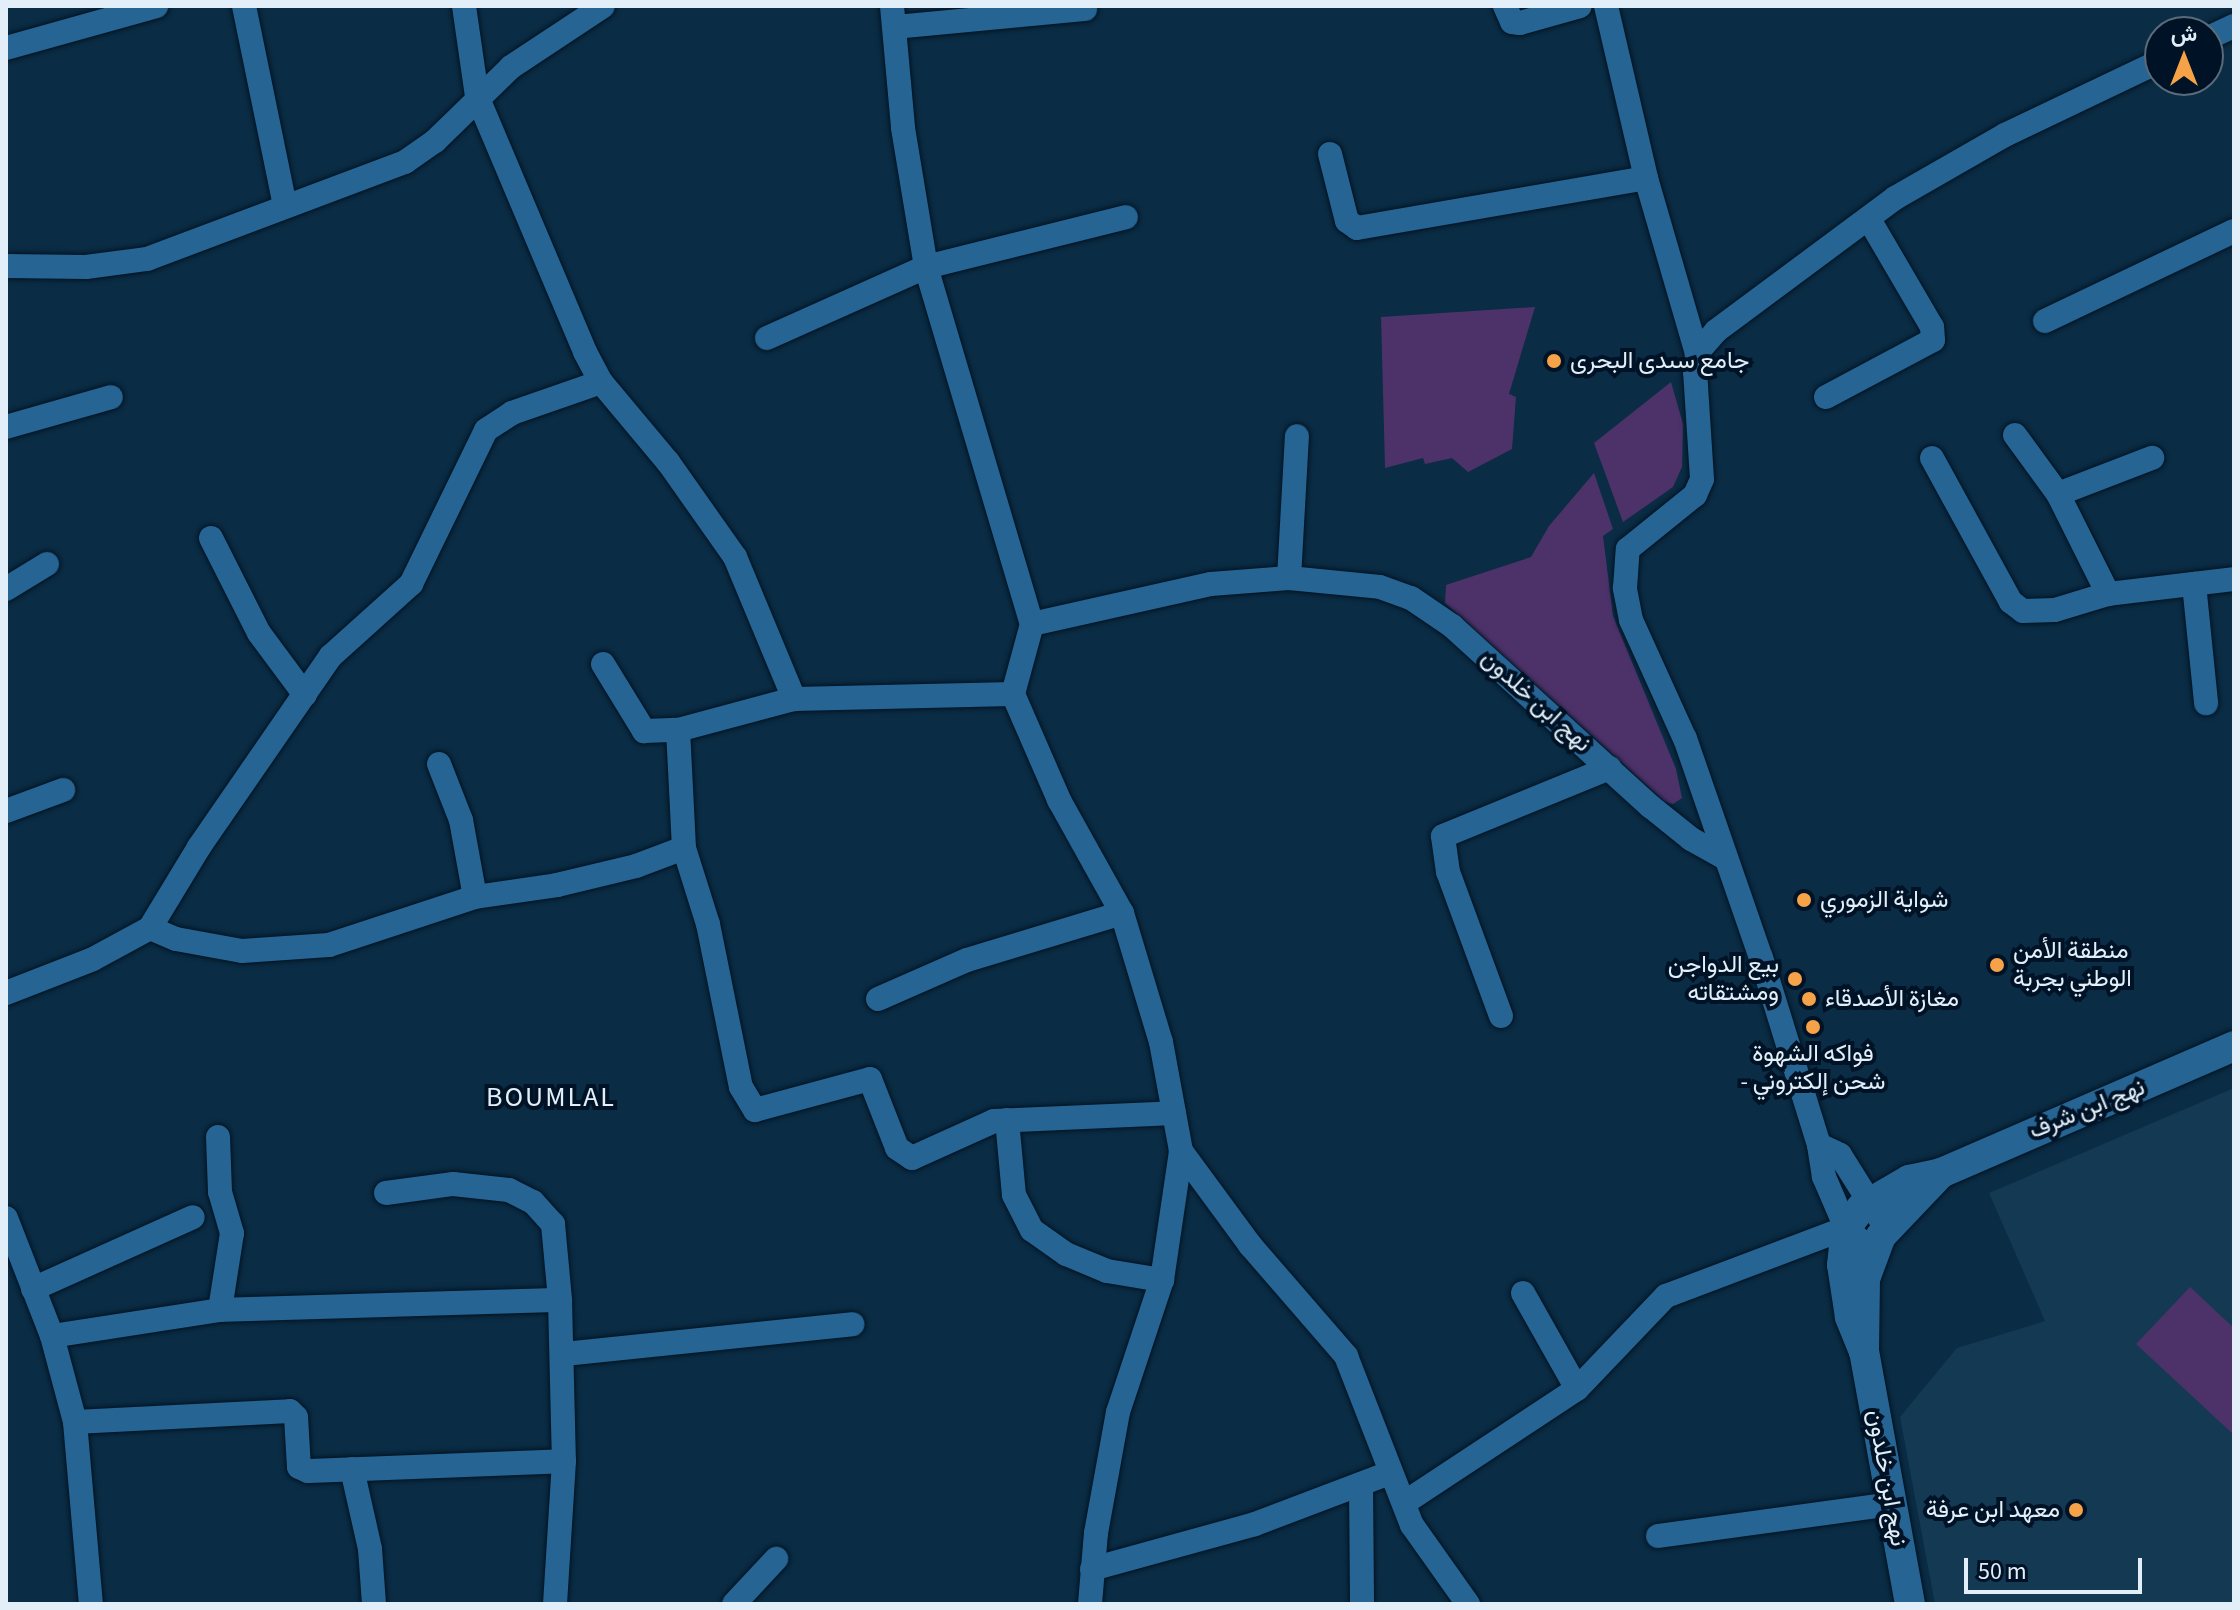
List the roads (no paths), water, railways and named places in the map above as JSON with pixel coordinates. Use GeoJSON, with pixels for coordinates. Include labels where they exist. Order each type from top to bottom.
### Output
{"type":"FeatureCollection","features":[{"type":"Feature","properties":{"kind":"street"},"geometry":{"type":"LineString","coordinates":[[6,48],[156,6]]}},
{"type":"Feature","properties":{"kind":"street"},"geometry":{"type":"LineString","coordinates":[[244,6],[285,206]]}},
{"type":"Feature","properties":{"kind":"street"},"geometry":{"type":"LineString","coordinates":[[464,6],[477,96],[512,187],[601,382],[668,462],[735,557],[794,699]]}},
{"type":"Feature","properties":{"kind":"street"},"geometry":{"type":"LineString","coordinates":[[6,266],[86,267],[147,259],[405,162],[435,141],[477,96],[603,6]]}},
{"type":"Feature","properties":{"kind":"street"},"geometry":{"type":"LineString","coordinates":[[1505,6],[1512,22],[1520,23],[1580,6]]}},
{"type":"Feature","properties":{"kind":"street"},"geometry":{"type":"LineString","coordinates":[[1606,6],[1646,178],[1697,353],[1702,479],[1695,495],[1628,549],[1625,588],[1631,620],[1685,739],[1725,858]]}},
{"type":"Feature","properties":{"kind":"street"},"geometry":{"type":"LineString","coordinates":[[1085,9],[893,17],[903,128],[926,267],[1032,624],[1013,694],[1059,800],[1122,913],[1161,1042],[1181,1151],[1162,1280],[1118,1412],[1092,1569],[1090,1604]]}},
{"type":"Feature","properties":{"kind":"street"},"geometry":{"type":"LineString","coordinates":[[1697,353],[1716,331],[1869,219],[1952,164],[2144,69]]}},
{"type":"Feature","properties":{"kind":"street"},"geometry":{"type":"LineString","coordinates":[[1330,154],[1347,221],[1357,228],[1646,178]]}},
{"type":"Feature","properties":{"kind":"street"},"geometry":{"type":"LineString","coordinates":[[767,338],[926,267],[1126,217]]}},
{"type":"Feature","properties":{"kind":"street"},"geometry":{"type":"LineString","coordinates":[[1826,397],[1933,340],[1932,327],[1869,219]]}},
{"type":"Feature","properties":{"kind":"street"},"geometry":{"type":"LineString","coordinates":[[2045,321],[2234,231]]}},
{"type":"Feature","properties":{"kind":"street"},"geometry":{"type":"LineString","coordinates":[[6,993],[93,959],[150,928],[199,847],[331,656],[411,584],[494,421],[601,382]]}},
{"type":"Feature","properties":{"kind":"street"},"geometry":{"type":"LineString","coordinates":[[6,427],[111,397]]}},
{"type":"Feature","properties":{"kind":"street"},"geometry":{"type":"LineString","coordinates":[[2015,435],[2058,494],[2108,594]]}},
{"type":"Feature","properties":{"kind":"street"},"geometry":{"type":"LineString","coordinates":[[1289,578],[1297,436]]}},
{"type":"Feature","properties":{"kind":"street"},"geometry":{"type":"LineString","coordinates":[[1932,458],[2011,602],[2023,611],[2055,610],[2108,594],[2234,579]]}},
{"type":"Feature","properties":{"kind":"street"},"geometry":{"type":"LineString","coordinates":[[2058,494],[2152,458]]}},
{"type":"Feature","properties":{"kind":"street"},"geometry":{"type":"LineString","coordinates":[[211,538],[259,633],[305,695]]}},
{"type":"Feature","properties":{"kind":"street"},"geometry":{"type":"LineString","coordinates":[[6,589],[47,564]]}},
{"type":"Feature","properties":{"kind":"street","name":"نهج ابن خلدون"},"geometry":{"type":"LineString","coordinates":[[1032,624],[1211,584],[1289,578],[1380,587],[1411,598],[1452,626],[1691,839],[1725,858],[1819,1145],[1824,1177],[1846,1228],[1844,1281],[1864,1352],[1910,1604]]}},
{"type":"Feature","properties":{"kind":"street"},"geometry":{"type":"LineString","coordinates":[[2194,584],[2206,703]]}},
{"type":"Feature","properties":{"kind":"street"},"geometry":{"type":"LineString","coordinates":[[603,664],[644,731],[678,730],[794,699],[1013,694]]}},
{"type":"Feature","properties":{"kind":"street"},"geometry":{"type":"LineString","coordinates":[[678,730],[684,848],[708,924],[748,1106],[763,1109],[870,1079],[905,1157],[970,1128],[1007,1120],[1174,1113]]}},
{"type":"Feature","properties":{"kind":"street"},"geometry":{"type":"LineString","coordinates":[[439,764],[461,820],[475,897]]}},
{"type":"Feature","properties":{"kind":"street"},"geometry":{"type":"LineString","coordinates":[[1501,1016],[1448,872],[1443,836],[1610,768]]}},
{"type":"Feature","properties":{"kind":"street"},"geometry":{"type":"LineString","coordinates":[[6,811],[63,790]]}},
{"type":"Feature","properties":{"kind":"street"},"geometry":{"type":"LineString","coordinates":[[150,928],[207,947],[282,950],[358,938],[475,897],[557,885],[636,866],[684,848]]}},
{"type":"Feature","properties":{"kind":"street"},"geometry":{"type":"LineString","coordinates":[[878,999],[967,960],[1122,913]]}},
{"type":"Feature","properties":{"kind":"street","name":"نهج ابن شرف"},"geometry":{"type":"LineString","coordinates":[[1868,1202],[1909,1180],[1941,1173],[2234,1046]]}},
{"type":"Feature","properties":{"kind":"street"},"geometry":{"type":"LineString","coordinates":[[1007,1120],[1014,1195],[1032,1230],[1066,1254],[1107,1271],[1162,1280]]}},
{"type":"Feature","properties":{"kind":"street"},"geometry":{"type":"LineString","coordinates":[[218,1137],[220,1192],[232,1233],[220,1310]]}},
{"type":"Feature","properties":{"kind":"street"},"geometry":{"type":"LineString","coordinates":[[1819,1145],[1840,1155],[1868,1202],[1880,1241]]}},
{"type":"Feature","properties":{"kind":"street"},"geometry":{"type":"LineString","coordinates":[[1181,1151],[1250,1245],[1346,1356],[1389,1473],[1423,1547],[1468,1604]]}},
{"type":"Feature","properties":{"kind":"street","name":"نهج ابن شرف"},"geometry":{"type":"LineString","coordinates":[[1880,1241],[1941,1173]]}},
{"type":"Feature","properties":{"kind":"street"},"geometry":{"type":"LineString","coordinates":[[386,1193],[453,1184],[509,1190],[533,1202],[553,1224],[564,1354],[564,1461],[555,1604]]}},
{"type":"Feature","properties":{"kind":"street"},"geometry":{"type":"LineString","coordinates":[[1404,1503],[1577,1389],[1666,1296],[1846,1228],[1868,1202]]}},
{"type":"Feature","properties":{"kind":"street"},"geometry":{"type":"LineString","coordinates":[[33,1289],[193,1217]]}},
{"type":"Feature","properties":{"kind":"street"},"geometry":{"type":"LineString","coordinates":[[6,1220],[52,1336],[75,1422],[91,1604]]}},
{"type":"Feature","properties":{"kind":"street","name":"نهج ابن خلدون"},"geometry":{"type":"LineString","coordinates":[[1846,1228],[1880,1241],[1865,1279],[1864,1352]]}},
{"type":"Feature","properties":{"kind":"street"},"geometry":{"type":"LineString","coordinates":[[1523,1293],[1577,1389]]}},
{"type":"Feature","properties":{"kind":"street"},"geometry":{"type":"LineString","coordinates":[[52,1336],[220,1310],[560,1300]]}},
{"type":"Feature","properties":{"kind":"street"},"geometry":{"type":"LineString","coordinates":[[564,1354],[852,1324]]}},
{"type":"Feature","properties":{"kind":"street"},"geometry":{"type":"LineString","coordinates":[[75,1422],[290,1411],[296,1417],[301,1469],[564,1461]]}},
{"type":"Feature","properties":{"kind":"street"},"geometry":{"type":"LineString","coordinates":[[352,1469],[370,1549],[374,1604]]}},
{"type":"Feature","properties":{"kind":"street"},"geometry":{"type":"LineString","coordinates":[[1092,1569],[1255,1524],[1389,1473]]}},
{"type":"Feature","properties":{"kind":"street"},"geometry":{"type":"LineString","coordinates":[[1361,1484],[1362,1604]]}},
{"type":"Feature","properties":{"kind":"street"},"geometry":{"type":"LineString","coordinates":[[1658,1536],[1892,1504]]}},
{"type":"Feature","properties":{"kind":"street"},"geometry":{"type":"LineString","coordinates":[[734,1604],[776,1559]]}},
{"type":"Feature","properties":{"kind":"place","name":"جامع سىدى البحرى"},"geometry":{"type":"Point","coordinates":[1554,361]}},
{"type":"Feature","properties":{"kind":"place","name":"شواية الزموري"},"geometry":{"type":"Point","coordinates":[1804,900]}},
{"type":"Feature","properties":{"kind":"place","name":"منطقة الأمن الوطني بجربة"},"geometry":{"type":"Point","coordinates":[1997,965]}},
{"type":"Feature","properties":{"kind":"place","name":"بيع الدواجن ومشتقاته"},"geometry":{"type":"Point","coordinates":[1795,979]}},
{"type":"Feature","properties":{"kind":"place","name":"مغازة الأصدقاء"},"geometry":{"type":"Point","coordinates":[1809,999]}},
{"type":"Feature","properties":{"kind":"place","name":"فواكه الشهوة - شحن إلكتروني"},"geometry":{"type":"Point","coordinates":[1813,1027]}},
{"type":"Feature","properties":{"kind":"place","name":"معهد ابن عرفة"},"geometry":{"type":"Point","coordinates":[2076,1510]}},
{"type":"Feature","properties":{"kind":"district","name":"BOUMLAL"},"geometry":{"type":"Point","coordinates":[551,1097]}}]}
